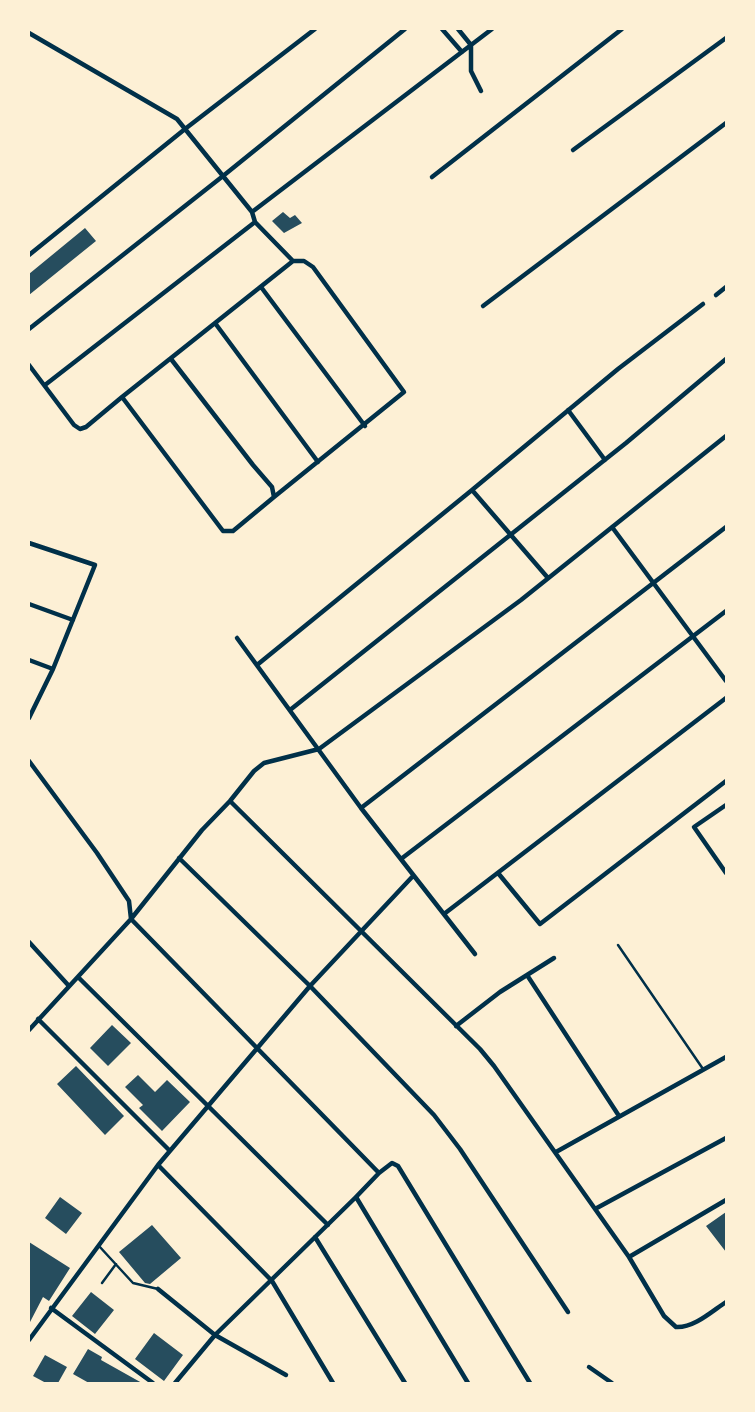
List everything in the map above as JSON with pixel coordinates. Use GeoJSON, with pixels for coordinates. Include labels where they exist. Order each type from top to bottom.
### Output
{"type":"FeatureCollection","features":[{"type":"Feature","properties":{"kind":"street"},"geometry":{"type":"LineString","coordinates":[[29,255],[315,29]]}},
{"type":"Feature","properties":{"kind":"street"},"geometry":{"type":"LineString","coordinates":[[29,328],[223,176],[405,29]]}},
{"type":"Feature","properties":{"kind":"street"},"geometry":{"type":"LineString","coordinates":[[442,29],[462,52]]}},
{"type":"Feature","properties":{"kind":"street"},"geometry":{"type":"LineString","coordinates":[[458,29],[471,45],[471,71],[481,91]]}},
{"type":"Feature","properties":{"kind":"street"},"geometry":{"type":"LineString","coordinates":[[252,212],[492,29]]}},
{"type":"Feature","properties":{"kind":"street"},"geometry":{"type":"LineString","coordinates":[[432,177],[622,29]]}},
{"type":"Feature","properties":{"kind":"street"},"geometry":{"type":"LineString","coordinates":[[29,33],[176,119],[252,212],[255,222],[293,261]]}},
{"type":"Feature","properties":{"kind":"street"},"geometry":{"type":"LineString","coordinates":[[573,150],[726,38]]}},
{"type":"Feature","properties":{"kind":"street"},"geometry":{"type":"LineString","coordinates":[[483,306],[726,123]]}},
{"type":"Feature","properties":{"kind":"street"},"geometry":{"type":"LineString","coordinates":[[45,385],[255,222]]}},
{"type":"Feature","properties":{"kind":"street"},"geometry":{"type":"LineString","coordinates":[[29,365],[74,425],[80,429],[86,427],[122,397],[293,261],[304,261],[313,266],[404,392],[365,426],[233,531],[223,531],[218,527],[122,397]]}},
{"type":"Feature","properties":{"kind":"street"},"geometry":{"type":"LineString","coordinates":[[261,286],[365,426]]}},
{"type":"Feature","properties":{"kind":"street"},"geometry":{"type":"LineString","coordinates":[[716,295],[726,287]]}},
{"type":"Feature","properties":{"kind":"street"},"geometry":{"type":"LineString","coordinates":[[256,665],[618,369],[703,304]]}},
{"type":"Feature","properties":{"kind":"street"},"geometry":{"type":"LineString","coordinates":[[215,324],[318,462]]}},
{"type":"Feature","properties":{"kind":"street"},"geometry":{"type":"LineString","coordinates":[[171,359],[252,465],[272,487],[274,497]]}},
{"type":"Feature","properties":{"kind":"street"},"geometry":{"type":"LineString","coordinates":[[290,710],[605,460],[726,359]]}},
{"type":"Feature","properties":{"kind":"street"},"geometry":{"type":"LineString","coordinates":[[568,410],[605,460]]}},
{"type":"Feature","properties":{"kind":"street"},"geometry":{"type":"LineString","coordinates":[[29,1030],[131,919],[202,830],[230,801],[254,771],[264,763],[319,749],[548,578],[726,436]]}},
{"type":"Feature","properties":{"kind":"street"},"geometry":{"type":"LineString","coordinates":[[472,490],[548,578]]}},
{"type":"Feature","properties":{"kind":"street"},"geometry":{"type":"LineString","coordinates":[[361,808],[726,526]]}},
{"type":"Feature","properties":{"kind":"street"},"geometry":{"type":"LineString","coordinates":[[612,527],[726,681]]}},
{"type":"Feature","properties":{"kind":"street"},"geometry":{"type":"LineString","coordinates":[[29,543],[95,565],[53,669],[29,718]]}},
{"type":"Feature","properties":{"kind":"street"},"geometry":{"type":"LineString","coordinates":[[29,604],[73,620]]}},
{"type":"Feature","properties":{"kind":"street"},"geometry":{"type":"LineString","coordinates":[[401,859],[726,611]]}},
{"type":"Feature","properties":{"kind":"street"},"geometry":{"type":"LineString","coordinates":[[237,638],[361,808],[474,954]]}},
{"type":"Feature","properties":{"kind":"street"},"geometry":{"type":"LineString","coordinates":[[29,660],[53,669]]}},
{"type":"Feature","properties":{"kind":"street"},"geometry":{"type":"LineString","coordinates":[[444,914],[726,698]]}},
{"type":"Feature","properties":{"kind":"street"},"geometry":{"type":"LineString","coordinates":[[29,761],[127,897],[131,919],[379,1173]]}},
{"type":"Feature","properties":{"kind":"street"},"geometry":{"type":"LineString","coordinates":[[498,873],[540,924],[726,781]]}},
{"type":"Feature","properties":{"kind":"street"},"geometry":{"type":"LineString","coordinates":[[230,801],[480,1049],[506,1080],[629,1257],[664,1316],[676,1327],[684,1327],[696,1322],[726,1302]]}},
{"type":"Feature","properties":{"kind":"street"},"geometry":{"type":"LineString","coordinates":[[726,806],[694,827],[726,872]]}},
{"type":"Feature","properties":{"kind":"street"},"geometry":{"type":"LineString","coordinates":[[179,858],[310,986],[434,1115],[448,1132],[568,1312]]}},
{"type":"Feature","properties":{"kind":"street"},"geometry":{"type":"LineString","coordinates":[[29,1340],[158,1164],[310,986],[413,876]]}},
{"type":"Feature","properties":{"kind":"street"},"geometry":{"type":"LineString","coordinates":[[29,942],[69,986]]}},
{"type":"Feature","properties":{"kind":"street"},"geometry":{"type":"LineString","coordinates":[[456,1026],[500,992],[554,958]]}},
{"type":"Feature","properties":{"kind":"street"},"geometry":{"type":"LineString","coordinates":[[526,975],[619,1116]]}},
{"type":"Feature","properties":{"kind":"street"},"geometry":{"type":"LineString","coordinates":[[78,976],[328,1224]]}},
{"type":"Feature","properties":{"kind":"street"},"geometry":{"type":"LineString","coordinates":[[38,1019],[170,1151]]}},
{"type":"Feature","properties":{"kind":"street"},"geometry":{"type":"LineString","coordinates":[[556,1152],[726,1057]]}},
{"type":"Feature","properties":{"kind":"street"},"geometry":{"type":"LineString","coordinates":[[595,1209],[726,1138]]}},
{"type":"Feature","properties":{"kind":"street"},"geometry":{"type":"LineString","coordinates":[[158,1164],[272,1281],[333,1383]]}},
{"type":"Feature","properties":{"kind":"street"},"geometry":{"type":"LineString","coordinates":[[176,1383],[215,1335],[272,1281],[379,1173],[389,1165],[394,1164],[398,1166],[530,1383]]}},
{"type":"Feature","properties":{"kind":"street"},"geometry":{"type":"LineString","coordinates":[[356,1198],[468,1383]]}},
{"type":"Feature","properties":{"kind":"street"},"geometry":{"type":"LineString","coordinates":[[629,1257],[726,1200]]}},
{"type":"Feature","properties":{"kind":"street"},"geometry":{"type":"LineString","coordinates":[[315,1236],[405,1383]]}},
{"type":"Feature","properties":{"kind":"street"},"geometry":{"type":"LineString","coordinates":[[158,1289],[215,1335],[286,1375]]}},
{"type":"Feature","properties":{"kind":"street"},"geometry":{"type":"LineString","coordinates":[[51,1308],[153,1383]]}},
{"type":"Feature","properties":{"kind":"street"},"geometry":{"type":"LineString","coordinates":[[589,1367],[612,1383]]}},
{"type":"Feature","properties":{"kind":"lane"},"geometry":{"type":"LineString","coordinates":[[618,945],[703,1070]]}},
{"type":"Feature","properties":{"kind":"lane"},"geometry":{"type":"LineString","coordinates":[[98,1245],[133,1284],[158,1289]]}},
{"type":"Feature","properties":{"kind":"lane"},"geometry":{"type":"LineString","coordinates":[[102,1283],[116,1264]]}},
{"type":"Feature","properties":{"kind":"building"},"geometry":{"type":"Polygon","coordinates":[[[283,212],[290,218],[295,215],[302,223],[284,233],[272,221],[283,212]]]}},
{"type":"Feature","properties":{"kind":"building"},"geometry":{"type":"Polygon","coordinates":[[[85,228],[96,241],[29,295],[29,274],[85,228]]]}},
{"type":"Feature","properties":{"kind":"building"},"geometry":{"type":"Polygon","coordinates":[[[112,1025],[131,1043],[108,1066],[90,1048],[112,1025]]]}},
{"type":"Feature","properties":{"kind":"building"},"geometry":{"type":"Polygon","coordinates":[[[76,1066],[124,1116],[105,1135],[57,1084],[76,1066]]]}},
{"type":"Feature","properties":{"kind":"building"},"geometry":{"type":"Polygon","coordinates":[[[138,1075],[155,1092],[167,1080],[190,1102],[162,1131],[139,1108],[143,1105],[125,1087],[138,1075]]]}},
{"type":"Feature","properties":{"kind":"building"},"geometry":{"type":"Polygon","coordinates":[[[60,1197],[82,1213],[66,1234],[45,1218],[60,1197]]]}},
{"type":"Feature","properties":{"kind":"building"},"geometry":{"type":"Polygon","coordinates":[[[726,1212],[726,1252],[706,1226],[726,1212]]]}},
{"type":"Feature","properties":{"kind":"building"},"geometry":{"type":"Polygon","coordinates":[[[152,1225],[181,1258],[150,1284],[145,1283],[119,1252],[152,1225]]]}},
{"type":"Feature","properties":{"kind":"building"},"geometry":{"type":"Polygon","coordinates":[[[29,1242],[70,1268],[49,1301],[43,1297],[29,1324],[29,1242]]]}},
{"type":"Feature","properties":{"kind":"building"},"geometry":{"type":"Polygon","coordinates":[[[91,1292],[114,1310],[95,1334],[72,1316],[91,1292]]]}},
{"type":"Feature","properties":{"kind":"building"},"geometry":{"type":"Polygon","coordinates":[[[154,1333],[183,1355],[164,1381],[135,1359],[154,1333]]]}},
{"type":"Feature","properties":{"kind":"building"},"geometry":{"type":"Polygon","coordinates":[[[88,1349],[102,1357],[101,1360],[142,1383],[89,1383],[73,1374],[88,1349]]]}},
{"type":"Feature","properties":{"kind":"building"},"geometry":{"type":"Polygon","coordinates":[[[45,1355],[67,1367],[58,1383],[46,1383],[33,1376],[45,1355]]]}}]}
